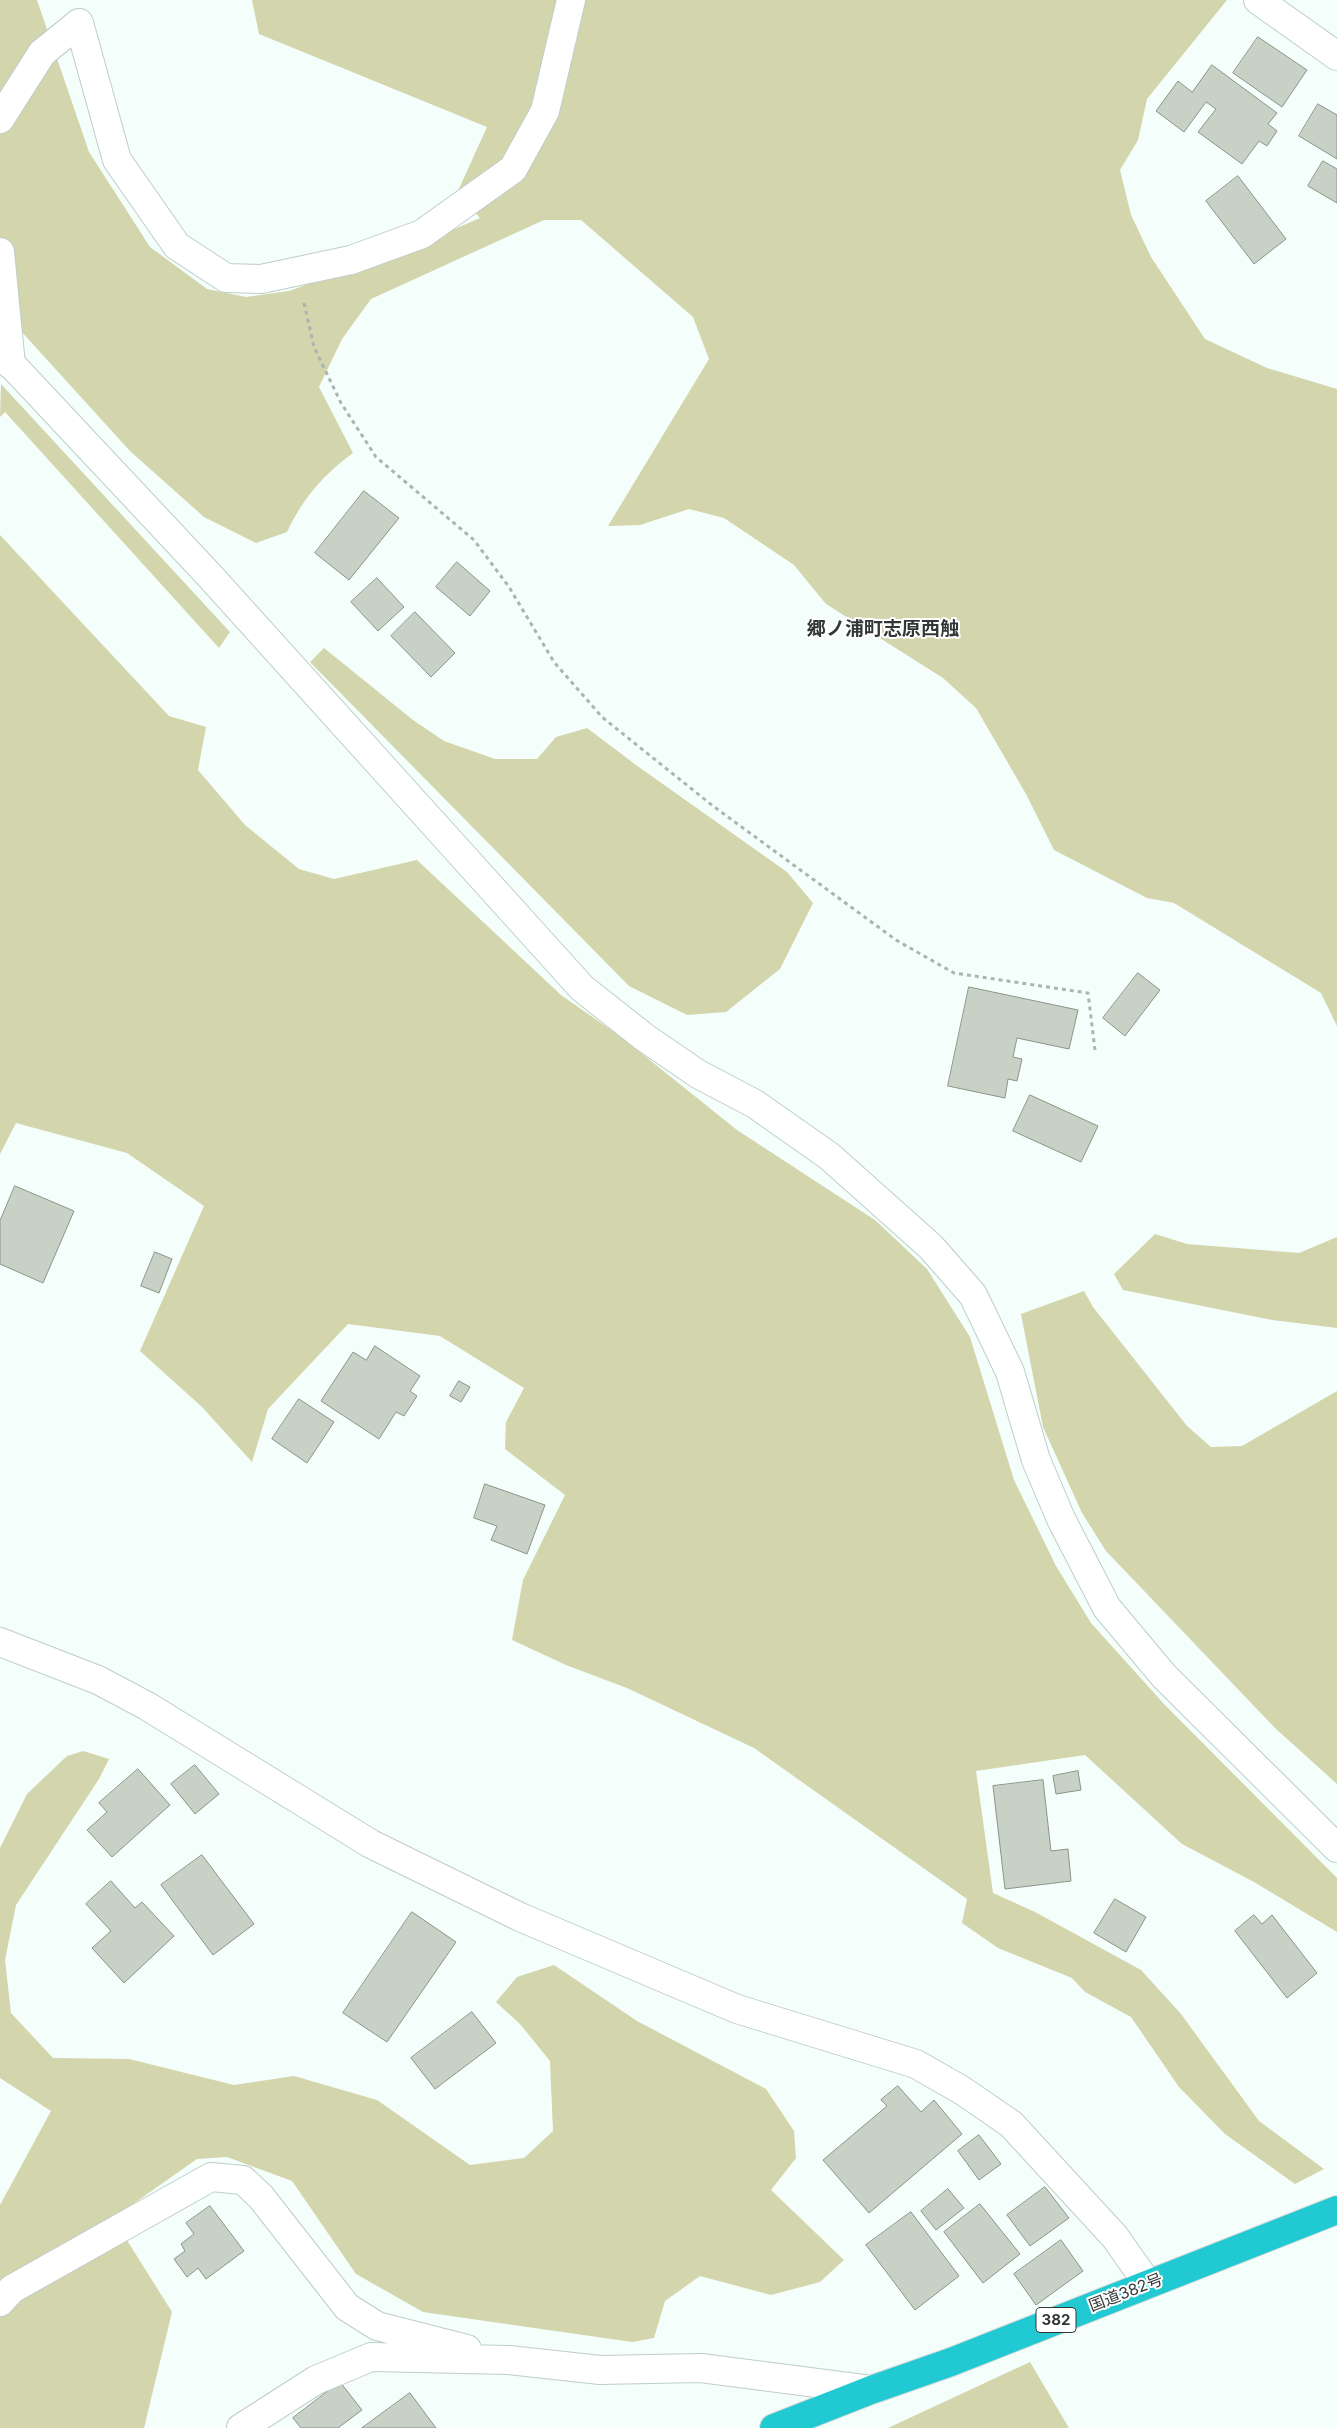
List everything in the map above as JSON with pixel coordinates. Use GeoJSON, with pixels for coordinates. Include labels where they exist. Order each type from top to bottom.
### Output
{"type":"FeatureCollection","features":[{"type":"Feature","properties":{"kind":"highway","name":"国道382号"},"geometry":{"type":"LineString","coordinates":[[774,2428],[871,2390],[951,2362],[1337,2210]]}},
{"type":"Feature","properties":{"kind":"street"},"geometry":{"type":"LineString","coordinates":[[0,119],[42,53],[79,23],[117,160],[177,246],[226,278],[261,279],[303,271],[352,260],[422,234],[514,169],[545,111],[572,0]]}},
{"type":"Feature","properties":{"kind":"street"},"geometry":{"type":"LineString","coordinates":[[1258,0],[1337,56]]}},
{"type":"Feature","properties":{"kind":"street"},"geometry":{"type":"LineString","coordinates":[[0,252],[6,359],[203,568],[582,988],[644,1037],[698,1074],[755,1104],[829,1156],[931,1247],[972,1295],[1010,1372],[1036,1460],[1061,1519],[1107,1608],[1164,1676],[1337,1848]]}},
{"type":"Feature","properties":{"kind":"street"},"geometry":{"type":"LineString","coordinates":[[0,1642],[98,1680],[123,1692],[246,1765],[372,1844],[520,1917],[736,2008],[924,2068],[963,2091],[1011,2124],[1115,2237],[1148,2284]]}},
{"type":"Feature","properties":{"kind":"street"},"geometry":{"type":"LineString","coordinates":[[0,2302],[12,2289],[20,2284],[211,2177],[243,2180],[261,2197],[347,2307],[378,2326],[510,2360]]}},
{"type":"Feature","properties":{"kind":"street"},"geometry":{"type":"LineString","coordinates":[[241,2428],[316,2380],[371,2356],[510,2360],[600,2370],[701,2368],[871,2390]]}},
{"type":"Feature","properties":{"kind":"path"},"geometry":{"type":"LineString","coordinates":[[303,271],[305,310],[314,347],[341,403],[376,457],[474,540],[509,587],[554,662],[602,717],[736,824],[896,940],[954,973],[1088,993],[1095,1050]]}},
{"type":"Feature","properties":{"kind":"green space"},"geometry":{"type":"Polygon","coordinates":[[[0,0],[37,0],[89,152],[150,247],[207,289],[246,297],[289,291],[423,243],[480,218],[458,191],[487,127],[259,34],[252,0],[1227,0],[1147,99],[1138,140],[1120,170],[1131,215],[1151,257],[1205,339],[1267,368],[1337,389],[1337,1026],[1321,993],[1174,903],[1147,898],[1054,850],[1026,794],[976,708],[943,678],[826,604],[794,565],[724,518],[689,509],[640,525],[608,526],[709,359],[693,317],[581,220],[544,220],[371,299],[342,339],[319,387],[353,453],[315,488],[287,532],[256,543],[204,517],[130,451],[0,308],[0,0]]]}},
{"type":"Feature","properties":{"kind":"green space"},"geometry":{"type":"Polygon","coordinates":[[[1,384],[230,632],[219,648],[5,412],[0,417],[1,384]]]}},
{"type":"Feature","properties":{"kind":"green space"},"geometry":{"type":"Polygon","coordinates":[[[0,535],[169,716],[206,727],[198,770],[245,825],[299,869],[334,879],[417,860],[561,995],[621,1037],[737,1130],[875,1220],[927,1269],[970,1337],[1014,1480],[1056,1566],[1091,1623],[1164,1704],[1337,1878],[1337,1932],[1254,1882],[1182,1844],[1085,1755],[976,1771],[993,1893],[1035,1912],[1141,1970],[1181,2014],[1259,2121],[1324,2169],[1295,2184],[1225,2134],[1179,2087],[1131,2017],[1085,1992],[1072,1978],[998,1948],[962,1923],[967,1899],[754,1748],[627,1688],[566,1665],[512,1640],[523,1580],[565,1495],[505,1449],[506,1422],[524,1388],[440,1336],[348,1324],[268,1409],[252,1462],[202,1407],[140,1351],[204,1206],[127,1153],[16,1123],[0,1154],[0,535]]]}},
{"type":"Feature","properties":{"kind":"green space"},"geometry":{"type":"Polygon","coordinates":[[[324,648],[413,720],[444,741],[495,759],[537,759],[556,737],[587,728],[787,872],[813,903],[780,969],[726,1012],[687,1015],[629,986],[310,662],[324,648]]]}},
{"type":"Feature","properties":{"kind":"green space"},"geometry":{"type":"Polygon","coordinates":[[[1155,1234],[1187,1244],[1299,1253],[1337,1237],[1337,1328],[1272,1320],[1123,1290],[1114,1274],[1155,1234]]]}},
{"type":"Feature","properties":{"kind":"green space"},"geometry":{"type":"Polygon","coordinates":[[[1084,1291],[1093,1307],[1187,1426],[1211,1447],[1242,1446],[1337,1391],[1337,1784],[1275,1728],[1106,1551],[1082,1513],[1043,1427],[1021,1314],[1084,1291]]]}},
{"type":"Feature","properties":{"kind":"green space"},"geometry":{"type":"Polygon","coordinates":[[[83,1751],[109,1759],[99,1779],[16,1905],[5,1960],[11,2013],[53,2058],[129,2059],[234,2085],[294,2076],[377,2100],[470,2165],[524,2158],[553,2131],[550,2061],[520,2024],[496,2002],[517,1977],[554,1965],[637,2021],[766,2089],[794,2131],[796,2158],[771,2190],[844,2260],[820,2282],[771,2295],[700,2276],[665,2301],[654,2338],[632,2342],[423,2312],[356,2274],[292,2181],[227,2157],[197,2159],[113,2218],[172,2312],[144,2428],[0,2428],[0,2205],[51,2111],[0,2078],[0,1848],[27,1794],[67,1756],[83,1751]]]}},
{"type":"Feature","properties":{"kind":"green space"},"geometry":{"type":"Polygon","coordinates":[[[1030,2362],[1069,2428],[888,2428],[1030,2362]]]}},
{"type":"Feature","properties":{"kind":"building"},"geometry":{"type":"Polygon","coordinates":[[[1258,37],[1307,70],[1282,107],[1233,73],[1258,37]]]}},
{"type":"Feature","properties":{"kind":"building"},"geometry":{"type":"Polygon","coordinates":[[[1212,65],[1277,113],[1268,124],[1277,131],[1267,146],[1259,141],[1242,164],[1198,132],[1216,109],[1206,102],[1184,132],[1156,111],[1178,81],[1192,92],[1212,65]]]}},
{"type":"Feature","properties":{"kind":"building"},"geometry":{"type":"Polygon","coordinates":[[[1318,104],[1337,115],[1337,159],[1299,136],[1318,104]]]}},
{"type":"Feature","properties":{"kind":"building"},"geometry":{"type":"Polygon","coordinates":[[[1323,161],[1337,169],[1337,203],[1308,186],[1323,161]]]}},
{"type":"Feature","properties":{"kind":"building"},"geometry":{"type":"Polygon","coordinates":[[[1238,176],[1286,239],[1254,264],[1206,201],[1238,176]]]}},
{"type":"Feature","properties":{"kind":"building"},"geometry":{"type":"Polygon","coordinates":[[[364,491],[399,518],[349,580],[315,553],[364,491]]]}},
{"type":"Feature","properties":{"kind":"building"},"geometry":{"type":"Polygon","coordinates":[[[457,562],[490,591],[470,616],[436,587],[457,562]]]}},
{"type":"Feature","properties":{"kind":"building"},"geometry":{"type":"Polygon","coordinates":[[[377,578],[404,607],[378,631],[351,602],[377,578]]]}},
{"type":"Feature","properties":{"kind":"building"},"geometry":{"type":"Polygon","coordinates":[[[415,612],[455,653],[431,677],[391,636],[415,612]]]}},
{"type":"Feature","properties":{"kind":"building"},"geometry":{"type":"Polygon","coordinates":[[[1138,973],[1160,990],[1125,1036],[1103,1018],[1138,973]]]}},
{"type":"Feature","properties":{"kind":"building"},"geometry":{"type":"Polygon","coordinates":[[[969,987],[1078,1010],[1069,1049],[1017,1038],[1013,1057],[1022,1059],[1017,1081],[1008,1079],[1005,1098],[948,1086],[969,987]]]}},
{"type":"Feature","properties":{"kind":"building"},"geometry":{"type":"Polygon","coordinates":[[[1030,1095],[1098,1126],[1081,1162],[1013,1131],[1030,1095]]]}},
{"type":"Feature","properties":{"kind":"building"},"geometry":{"type":"Polygon","coordinates":[[[15,1186],[74,1211],[43,1283],[0,1264],[0,1221],[15,1186]]]}},
{"type":"Feature","properties":{"kind":"building"},"geometry":{"type":"Polygon","coordinates":[[[155,1252],[172,1259],[159,1293],[141,1286],[155,1252]]]}},
{"type":"Feature","properties":{"kind":"building"},"geometry":{"type":"Polygon","coordinates":[[[375,1346],[420,1376],[410,1391],[417,1396],[404,1416],[396,1412],[379,1439],[321,1401],[353,1352],[366,1360],[375,1346]]]}},
{"type":"Feature","properties":{"kind":"building"},"geometry":{"type":"Polygon","coordinates":[[[459,1381],[470,1387],[461,1402],[450,1396],[459,1381]]]}},
{"type":"Feature","properties":{"kind":"building"},"geometry":{"type":"Polygon","coordinates":[[[299,1399],[334,1422],[307,1463],[272,1439],[299,1399]]]}},
{"type":"Feature","properties":{"kind":"building"},"geometry":{"type":"Polygon","coordinates":[[[485,1484],[545,1505],[527,1554],[491,1540],[497,1526],[474,1518],[485,1484]]]}},
{"type":"Feature","properties":{"kind":"building"},"geometry":{"type":"Polygon","coordinates":[[[195,1765],[219,1794],[195,1814],[171,1784],[195,1765]]]}},
{"type":"Feature","properties":{"kind":"building"},"geometry":{"type":"Polygon","coordinates":[[[138,1769],[170,1805],[112,1857],[87,1830],[107,1812],[99,1803],[138,1769]]]}},
{"type":"Feature","properties":{"kind":"building"},"geometry":{"type":"Polygon","coordinates":[[[1078,1771],[1081,1790],[1056,1794],[1053,1776],[1078,1771]]]}},
{"type":"Feature","properties":{"kind":"building"},"geometry":{"type":"Polygon","coordinates":[[[1043,1780],[1051,1851],[1068,1849],[1071,1881],[1005,1889],[993,1786],[1043,1780]]]}},
{"type":"Feature","properties":{"kind":"building"},"geometry":{"type":"Polygon","coordinates":[[[202,1855],[254,1924],[213,1955],[161,1885],[202,1855]]]}},
{"type":"Feature","properties":{"kind":"building"},"geometry":{"type":"Polygon","coordinates":[[[111,1881],[135,1908],[142,1902],[174,1936],[124,1983],[92,1948],[111,1931],[86,1904],[111,1881]]]}},
{"type":"Feature","properties":{"kind":"building"},"geometry":{"type":"Polygon","coordinates":[[[1115,1899],[1146,1917],[1126,1952],[1094,1933],[1115,1899]]]}},
{"type":"Feature","properties":{"kind":"building"},"geometry":{"type":"Polygon","coordinates":[[[412,1912],[456,1942],[387,2042],[343,2013],[412,1912]]]}},
{"type":"Feature","properties":{"kind":"building"},"geometry":{"type":"Polygon","coordinates":[[[1254,1915],[1262,1924],[1272,1915],[1317,1973],[1287,1998],[1235,1931],[1254,1915]]]}},
{"type":"Feature","properties":{"kind":"building"},"geometry":{"type":"Polygon","coordinates":[[[472,2012],[496,2043],[435,2089],[411,2058],[472,2012]]]}},
{"type":"Feature","properties":{"kind":"building"},"geometry":{"type":"Polygon","coordinates":[[[898,2086],[921,2112],[934,2100],[962,2134],[869,2213],[823,2160],[887,2106],[881,2100],[898,2086]]]}},
{"type":"Feature","properties":{"kind":"building"},"geometry":{"type":"Polygon","coordinates":[[[979,2135],[1001,2164],[979,2180],[958,2151],[979,2135]]]}},
{"type":"Feature","properties":{"kind":"building"},"geometry":{"type":"Polygon","coordinates":[[[1045,2187],[1069,2218],[1030,2246],[1007,2215],[1045,2187]]]}},
{"type":"Feature","properties":{"kind":"building"},"geometry":{"type":"Polygon","coordinates":[[[948,2189],[964,2208],[936,2230],[921,2211],[948,2189]]]}},
{"type":"Feature","properties":{"kind":"building"},"geometry":{"type":"Polygon","coordinates":[[[980,2204],[1020,2254],[983,2283],[944,2232],[980,2204]]]}},
{"type":"Feature","properties":{"kind":"building"},"geometry":{"type":"Polygon","coordinates":[[[210,2206],[244,2251],[206,2279],[198,2268],[187,2277],[174,2259],[185,2251],[181,2244],[194,2234],[186,2223],[210,2206]]]}},
{"type":"Feature","properties":{"kind":"building"},"geometry":{"type":"Polygon","coordinates":[[[911,2212],[959,2276],[915,2310],[866,2245],[911,2212]]]}},
{"type":"Feature","properties":{"kind":"building"},"geometry":{"type":"Polygon","coordinates":[[[1061,2240],[1083,2271],[1036,2305],[1014,2274],[1061,2240]]]}},
{"type":"Feature","properties":{"kind":"building"},"geometry":{"type":"Polygon","coordinates":[[[340,2382],[362,2410],[338,2428],[301,2428],[293,2418],[340,2382]]]}},
{"type":"Feature","properties":{"kind":"building"},"geometry":{"type":"Polygon","coordinates":[[[410,2393],[436,2428],[362,2428],[410,2393]]]}},
{"type":"Feature","properties":{"kind":"district","name":"郷ノ浦町志原西触"},"geometry":{"type":"Point","coordinates":[883,629]}}]}
